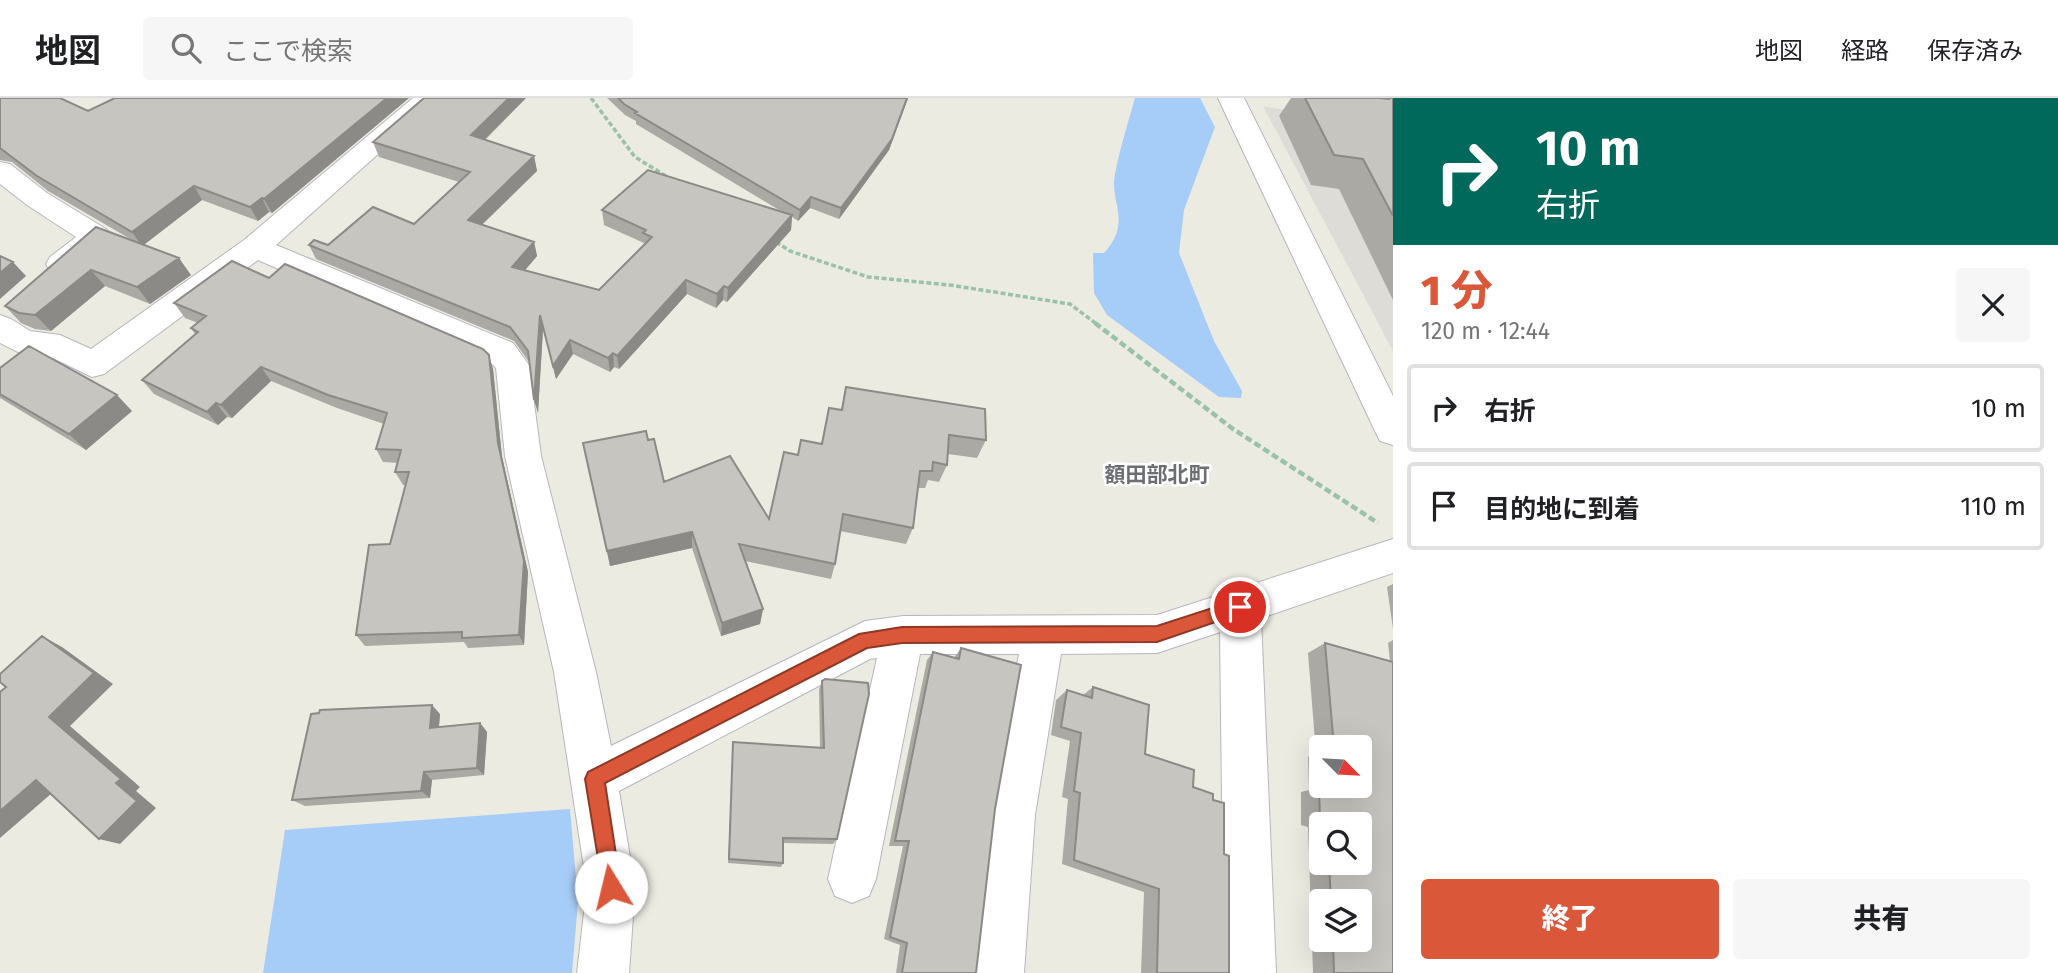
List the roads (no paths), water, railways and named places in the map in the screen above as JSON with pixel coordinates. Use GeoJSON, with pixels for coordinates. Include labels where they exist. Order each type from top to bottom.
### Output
{"type":"FeatureCollection","features":[{"type":"Feature","properties":{"kind":"street"},"geometry":{"type":"LineString","coordinates":[[0,170],[37,199],[96,236],[14,324],[92,365],[255,247],[428,98]]}},
{"type":"Feature","properties":{"kind":"street"},"geometry":{"type":"LineString","coordinates":[[1231,98],[1393,431]]}},
{"type":"Feature","properties":{"kind":"street"},"geometry":{"type":"LineString","coordinates":[[255,247],[500,352],[512,365],[523,456],[575,672],[611,887],[603,973]]}},
{"type":"Feature","properties":{"kind":"street"},"geometry":{"type":"LineString","coordinates":[[594,779],[865,640],[902,635],[1157,634],[1240,607],[1387,541]]}},
{"type":"Feature","properties":{"kind":"street"},"geometry":{"type":"LineString","coordinates":[[1240,607],[1250,973]]}},
{"type":"Feature","properties":{"kind":"street"},"geometry":{"type":"LineString","coordinates":[[852,879],[902,635]]}},
{"type":"Feature","properties":{"kind":"street"},"geometry":{"type":"LineString","coordinates":[[998,973],[1012,815],[1043,635]]}},
{"type":"Feature","properties":{"kind":"water"},"geometry":{"type":"Polygon","coordinates":[[[1135,98],[1200,98],[1215,127],[1184,210],[1179,253],[1214,341],[1242,391],[1241,398],[1219,397],[1107,315],[1094,293],[1093,253],[1104,253],[1113,242],[1117,231],[1119,221],[1115,174],[1135,98]]]}},
{"type":"Feature","properties":{"kind":"water"},"geometry":{"type":"Polygon","coordinates":[[[570,809],[578,902],[572,973],[263,973],[285,830],[570,809]]]}},
{"type":"Feature","properties":{"kind":"district","name":"額田部北町"},"geometry":{"type":"Point","coordinates":[1157,475]}}]}
